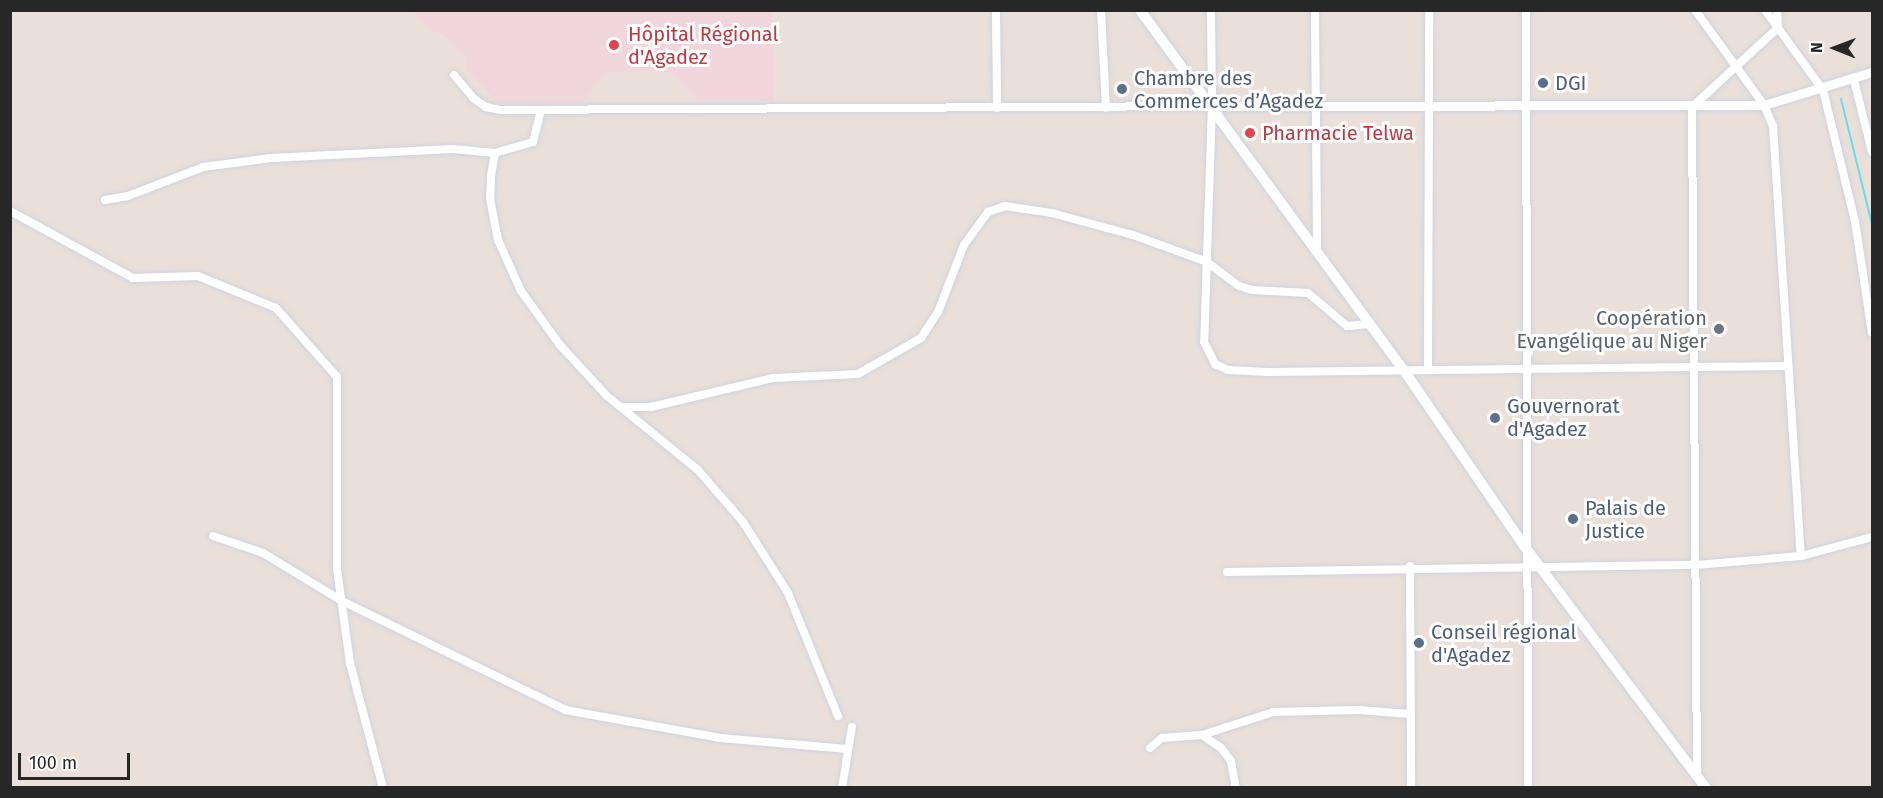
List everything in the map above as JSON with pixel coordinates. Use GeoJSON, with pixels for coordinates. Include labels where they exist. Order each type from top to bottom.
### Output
{"type":"FeatureCollection","features":[{"type":"Feature","properties":{"kind":"main road"},"geometry":{"type":"LineString","coordinates":[[1140,10],[1403,369],[1525,547],[1706,788]]}},
{"type":"Feature","properties":{"kind":"street"},"geometry":{"type":"LineString","coordinates":[[996,10],[997,108]]}},
{"type":"Feature","properties":{"kind":"street"},"geometry":{"type":"LineString","coordinates":[[1101,10],[1106,108]]}},
{"type":"Feature","properties":{"kind":"street"},"geometry":{"type":"LineString","coordinates":[[1211,10],[1212,106],[1204,342],[1215,364],[1228,370],[1268,372],[1428,367],[1787,366]]}},
{"type":"Feature","properties":{"kind":"street"},"geometry":{"type":"LineString","coordinates":[[1315,10],[1317,251]]}},
{"type":"Feature","properties":{"kind":"street"},"geometry":{"type":"LineString","coordinates":[[1428,367],[1431,106],[1429,10]]}},
{"type":"Feature","properties":{"kind":"street"},"geometry":{"type":"LineString","coordinates":[[1527,10],[1525,547],[1528,788]]}},
{"type":"Feature","properties":{"kind":"street"},"geometry":{"type":"LineString","coordinates":[[1695,10],[1764,105],[1773,126],[1801,556]]}},
{"type":"Feature","properties":{"kind":"street"},"geometry":{"type":"LineString","coordinates":[[1765,10],[1823,90],[1855,220],[1872,333]]}},
{"type":"Feature","properties":{"kind":"street"},"geometry":{"type":"LineString","coordinates":[[1778,10],[1778,28]]}},
{"type":"Feature","properties":{"kind":"street"},"geometry":{"type":"LineString","coordinates":[[1697,775],[1692,106],[1734,64],[1778,28]]}},
{"type":"Feature","properties":{"kind":"street"},"geometry":{"type":"LineString","coordinates":[[454,75],[473,98],[486,107],[541,110],[1764,105],[1823,90],[1872,72]]}},
{"type":"Feature","properties":{"kind":"street"},"geometry":{"type":"LineString","coordinates":[[1854,80],[1872,152]]}},
{"type":"Feature","properties":{"kind":"street"},"geometry":{"type":"LineString","coordinates":[[105,200],[128,196],[203,167],[271,158],[453,149],[495,153],[533,142],[541,110]]}},
{"type":"Feature","properties":{"kind":"street"},"geometry":{"type":"LineString","coordinates":[[495,153],[490,199],[498,240],[521,291],[560,345],[621,407],[698,470],[743,522],[788,593],[838,716]]}},
{"type":"Feature","properties":{"kind":"street"},"geometry":{"type":"LineString","coordinates":[[621,407],[651,407],[773,378],[858,374],[921,338],[938,312],[964,245],[988,212],[1005,206],[1052,213],[1133,234],[1207,262],[1245,288],[1308,293],[1347,327],[1370,324]]}},
{"type":"Feature","properties":{"kind":"street"},"geometry":{"type":"LineString","coordinates":[[10,211],[133,278],[198,276],[276,308],[337,377],[337,569],[350,663],[383,788]]}},
{"type":"Feature","properties":{"kind":"street"},"geometry":{"type":"LineString","coordinates":[[213,536],[263,553],[342,601],[565,710],[720,738],[848,748]]}},
{"type":"Feature","properties":{"kind":"street"},"geometry":{"type":"LineString","coordinates":[[1227,572],[1410,566],[1696,566],[1801,556],[1872,537]]}},
{"type":"Feature","properties":{"kind":"street"},"geometry":{"type":"LineString","coordinates":[[1410,566],[1411,788]]}},
{"type":"Feature","properties":{"kind":"street"},"geometry":{"type":"LineString","coordinates":[[1150,748],[1162,738],[1202,735],[1273,711],[1358,710],[1411,714]]}},
{"type":"Feature","properties":{"kind":"street"},"geometry":{"type":"LineString","coordinates":[[842,788],[852,727]]}},
{"type":"Feature","properties":{"kind":"street"},"geometry":{"type":"LineString","coordinates":[[1202,735],[1221,748],[1231,761],[1236,788]]}},
{"type":"Feature","properties":{"kind":"shaded area","name":"Hôpital Régional d'Agadez"},"geometry":{"type":"Polygon","coordinates":[[[413,11],[773,11],[773,101],[698,101],[668,71],[606,72],[582,104],[497,102],[466,69],[466,57],[442,33],[433,32],[413,11]]]}},
{"type":"Feature","properties":{"kind":"waterway"},"geometry":{"type":"LineString","coordinates":[[1841,99],[1872,224]]}},
{"type":"Feature","properties":{"kind":"place","name":"Hôpital Régional d'Agadez"},"geometry":{"type":"Point","coordinates":[614,45]}},
{"type":"Feature","properties":{"kind":"place","name":"DGI"},"geometry":{"type":"Point","coordinates":[1543,83]}},
{"type":"Feature","properties":{"kind":"place","name":"Chambre des Commerces d’Agadez"},"geometry":{"type":"Point","coordinates":[1122,89]}},
{"type":"Feature","properties":{"kind":"place","name":"Pharmacie Telwa"},"geometry":{"type":"Point","coordinates":[1250,133]}},
{"type":"Feature","properties":{"kind":"place","name":"Coopération Evangélique au Niger"},"geometry":{"type":"Point","coordinates":[1719,329]}},
{"type":"Feature","properties":{"kind":"place","name":"Gouvernorat d'Agadez"},"geometry":{"type":"Point","coordinates":[1495,418]}},
{"type":"Feature","properties":{"kind":"place","name":"Palais de Justice"},"geometry":{"type":"Point","coordinates":[1573,519]}},
{"type":"Feature","properties":{"kind":"place","name":"Conseil régional d'Agadez"},"geometry":{"type":"Point","coordinates":[1419,643]}}]}
